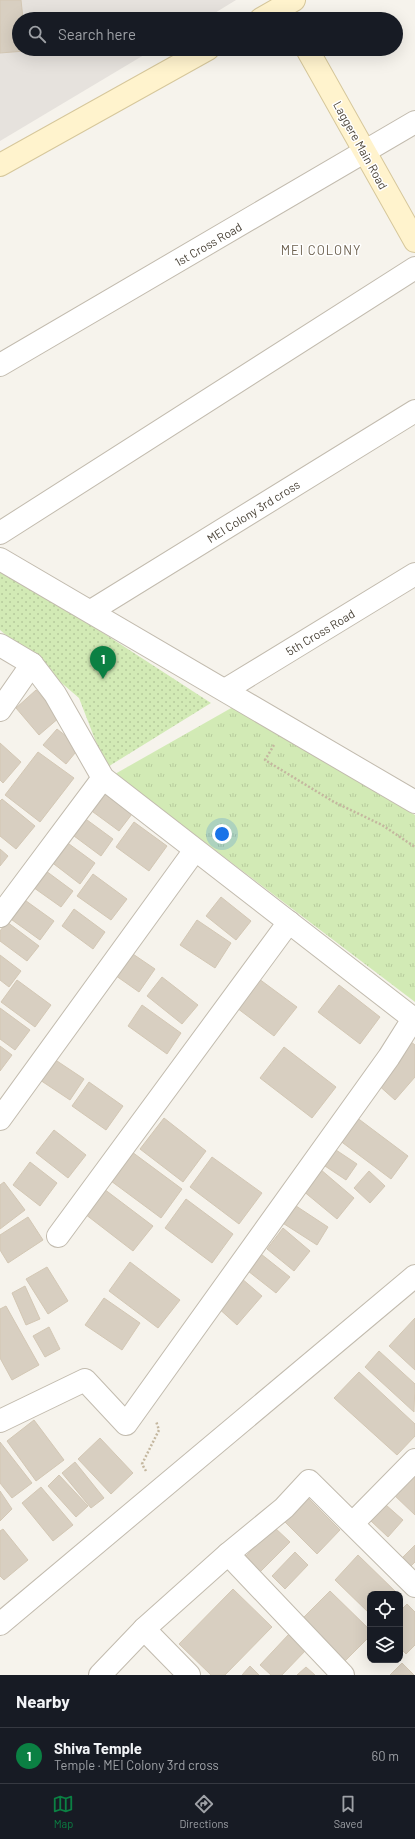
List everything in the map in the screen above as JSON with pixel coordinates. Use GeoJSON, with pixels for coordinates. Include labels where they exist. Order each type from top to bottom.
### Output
{"type":"FeatureCollection","features":[{"type":"Feature","properties":{"kind":"street"},"geometry":{"type":"LineString","coordinates":[[275,12],[287,6]]}},
{"type":"Feature","properties":{"kind":"street"},"geometry":{"type":"LineString","coordinates":[[0,165],[195,56]]}},
{"type":"Feature","properties":{"kind":"street","name":"Laggere Main Road"},"geometry":{"type":"LineString","coordinates":[[311,56],[415,241]]}},
{"type":"Feature","properties":{"kind":"street","name":"1st Cross Road"},"geometry":{"type":"LineString","coordinates":[[0,365],[415,122]]}},
{"type":"Feature","properties":{"kind":"street"},"geometry":{"type":"LineString","coordinates":[[0,533],[415,268]]}},
{"type":"Feature","properties":{"kind":"street","name":"MEI Colony 3rd cross"},"geometry":{"type":"LineString","coordinates":[[91,611],[415,411]]}},
{"type":"Feature","properties":{"kind":"street"},"geometry":{"type":"LineString","coordinates":[[0,559],[415,802]]}},
{"type":"Feature","properties":{"kind":"street","name":"5th Cross Road"},"geometry":{"type":"LineString","coordinates":[[225,690],[415,574]]}},
{"type":"Feature","properties":{"kind":"street"},"geometry":{"type":"LineString","coordinates":[[0,645],[32,664],[55,694],[103,778],[414,1020],[126,1424],[85,1380],[0,1421]]}},
{"type":"Feature","properties":{"kind":"street"},"geometry":{"type":"LineString","coordinates":[[0,710],[32,664]]}},
{"type":"Feature","properties":{"kind":"street"},"geometry":{"type":"LineString","coordinates":[[0,916],[103,778]]}},
{"type":"Feature","properties":{"kind":"street"},"geometry":{"type":"LineString","coordinates":[[0,1119],[195,850]]}},
{"type":"Feature","properties":{"kind":"street"},"geometry":{"type":"LineString","coordinates":[[58,1236],[289,922]]}},
{"type":"Feature","properties":{"kind":"street"},"geometry":{"type":"LineString","coordinates":[[0,1624],[415,1276]]}},
{"type":"Feature","properties":{"kind":"street"},"geometry":{"type":"LineString","coordinates":[[353,1523],[415,1460]]}},
{"type":"Feature","properties":{"kind":"street"},"geometry":{"type":"LineString","coordinates":[[100,1675],[144,1629],[228,1554],[284,1508],[309,1481],[415,1586]]}},
{"type":"Feature","properties":{"kind":"street"},"geometry":{"type":"LineString","coordinates":[[228,1554],[343,1675]]}},
{"type":"Feature","properties":{"kind":"street"},"geometry":{"type":"LineString","coordinates":[[144,1629],[188,1675]]}},
{"type":"Feature","properties":{"kind":"path"},"geometry":{"type":"LineString","coordinates":[[285,725],[265,760],[334,802],[382,825],[415,847]]}},
{"type":"Feature","properties":{"kind":"path"},"geometry":{"type":"LineString","coordinates":[[148,1394],[158,1430],[142,1464],[160,1490]]}},
{"type":"Feature","properties":{"kind":"shaded area"},"geometry":{"type":"Polygon","coordinates":[[[0,0],[236,0],[216,12],[12,12],[12,56],[142,56],[0,141],[0,0]]]}},
{"type":"Feature","properties":{"kind":"green space"},"geometry":{"type":"Polygon","coordinates":[[[0,566],[211,703],[106,768],[79,698],[0,630],[0,566]]]}},
{"type":"Feature","properties":{"kind":"green space"},"geometry":{"type":"Polygon","coordinates":[[[233,707],[415,815],[415,1002],[115,774],[233,707]]]}},
{"type":"Feature","properties":{"kind":"building"},"geometry":{"type":"Polygon","coordinates":[[[0,0],[21,0],[22,12],[12,12],[12,52],[0,53],[0,0]]]}},
{"type":"Feature","properties":{"kind":"building"},"geometry":{"type":"Polygon","coordinates":[[[36,690],[60,717],[39,735],[16,708],[36,690]]]}},
{"type":"Feature","properties":{"kind":"building"},"geometry":{"type":"Polygon","coordinates":[[[57,729],[80,747],[66,764],[43,745],[57,729]]]}},
{"type":"Feature","properties":{"kind":"building"},"geometry":{"type":"Polygon","coordinates":[[[0,743],[21,762],[3,783],[0,780],[0,743]]]}},
{"type":"Feature","properties":{"kind":"building"},"geometry":{"type":"Polygon","coordinates":[[[38,752],[74,778],[40,822],[5,795],[38,752]]]}},
{"type":"Feature","properties":{"kind":"building"},"geometry":{"type":"Polygon","coordinates":[[[102,792],[132,814],[119,831],[89,809],[102,792]]]}},
{"type":"Feature","properties":{"kind":"building"},"geometry":{"type":"Polygon","coordinates":[[[2,799],[35,826],[16,849],[0,836],[0,801],[2,799]]]}},
{"type":"Feature","properties":{"kind":"building"},"geometry":{"type":"Polygon","coordinates":[[[83,817],[113,839],[101,856],[70,833],[83,817]]]}},
{"type":"Feature","properties":{"kind":"building"},"geometry":{"type":"Polygon","coordinates":[[[134,822],[167,846],[149,871],[116,847],[134,822]]]}},
{"type":"Feature","properties":{"kind":"building"},"geometry":{"type":"Polygon","coordinates":[[[65,841],[95,863],[80,884],[50,861],[65,841]]]}},
{"type":"Feature","properties":{"kind":"building"},"geometry":{"type":"Polygon","coordinates":[[[0,849],[8,856],[0,866],[0,849]]]}},
{"type":"Feature","properties":{"kind":"building"},"geometry":{"type":"Polygon","coordinates":[[[42,868],[73,891],[61,907],[30,885],[42,868]]]}},
{"type":"Feature","properties":{"kind":"building"},"geometry":{"type":"Polygon","coordinates":[[[93,874],[127,899],[111,920],[77,896],[93,874]]]}},
{"type":"Feature","properties":{"kind":"building"},"geometry":{"type":"Polygon","coordinates":[[[221,897],[251,921],[236,940],[206,916],[221,897]]]}},
{"type":"Feature","properties":{"kind":"building"},"geometry":{"type":"Polygon","coordinates":[[[22,898],[54,921],[40,940],[8,917],[22,898]]]}},
{"type":"Feature","properties":{"kind":"building"},"geometry":{"type":"Polygon","coordinates":[[[74,909],[105,932],[93,949],[62,926],[74,909]]]}},
{"type":"Feature","properties":{"kind":"building"},"geometry":{"type":"Polygon","coordinates":[[[197,920],[231,943],[215,968],[180,945],[197,920]]]}},
{"type":"Feature","properties":{"kind":"building"},"geometry":{"type":"Polygon","coordinates":[[[7,922],[39,946],[27,961],[0,941],[0,931],[7,922]]]}},
{"type":"Feature","properties":{"kind":"building"},"geometry":{"type":"Polygon","coordinates":[[[127,950],[155,969],[139,992],[112,973],[127,950]]]}},
{"type":"Feature","properties":{"kind":"building"},"geometry":{"type":"Polygon","coordinates":[[[0,955],[21,971],[9,987],[0,980],[0,955]]]}},
{"type":"Feature","properties":{"kind":"building"},"geometry":{"type":"Polygon","coordinates":[[[255,976],[297,1007],[274,1036],[233,1005],[255,976]]]}},
{"type":"Feature","properties":{"kind":"building"},"geometry":{"type":"Polygon","coordinates":[[[162,977],[198,1005],[182,1024],[147,996],[162,977]]]}},
{"type":"Feature","properties":{"kind":"building"},"geometry":{"type":"Polygon","coordinates":[[[17,980],[51,1005],[35,1027],[1,1002],[17,980]]]}},
{"type":"Feature","properties":{"kind":"building"},"geometry":{"type":"Polygon","coordinates":[[[339,985],[380,1017],[360,1044],[318,1012],[339,985]]]}},
{"type":"Feature","properties":{"kind":"building"},"geometry":{"type":"Polygon","coordinates":[[[142,1005],[181,1033],[167,1054],[128,1026],[142,1005]]]}},
{"type":"Feature","properties":{"kind":"building"},"geometry":{"type":"Polygon","coordinates":[[[0,1008],[30,1030],[15,1050],[0,1039],[0,1008]]]}},
{"type":"Feature","properties":{"kind":"building"},"geometry":{"type":"Polygon","coordinates":[[[411,1042],[415,1045],[415,1077],[395,1100],[376,1083],[411,1042]]]}},
{"type":"Feature","properties":{"kind":"building"},"geometry":{"type":"Polygon","coordinates":[[[0,1046],[12,1055],[0,1071],[0,1046]]]}},
{"type":"Feature","properties":{"kind":"building"},"geometry":{"type":"Polygon","coordinates":[[[284,1047],[336,1087],[312,1118],[260,1078],[284,1047]]]}},
{"type":"Feature","properties":{"kind":"building"},"geometry":{"type":"Polygon","coordinates":[[[51,1057],[84,1079],[70,1100],[37,1078],[51,1057]]]}},
{"type":"Feature","properties":{"kind":"building"},"geometry":{"type":"Polygon","coordinates":[[[89,1082],[123,1106],[106,1130],[72,1106],[89,1082]]]}},
{"type":"Feature","properties":{"kind":"building"},"geometry":{"type":"Polygon","coordinates":[[[356,1117],[408,1156],[391,1179],[339,1140],[356,1117]]]}},
{"type":"Feature","properties":{"kind":"building"},"geometry":{"type":"Polygon","coordinates":[[[164,1118],[206,1151],[183,1182],[140,1149],[164,1118]]]}},
{"type":"Feature","properties":{"kind":"building"},"geometry":{"type":"Polygon","coordinates":[[[54,1130],[86,1155],[68,1178],[36,1153],[54,1130]]]}},
{"type":"Feature","properties":{"kind":"building"},"geometry":{"type":"Polygon","coordinates":[[[330,1146],[357,1164],[346,1180],[319,1162],[330,1146]]]}},
{"type":"Feature","properties":{"kind":"building"},"geometry":{"type":"Polygon","coordinates":[[[132,1152],[182,1189],[161,1218],[111,1181],[132,1152]]]}},
{"type":"Feature","properties":{"kind":"building"},"geometry":{"type":"Polygon","coordinates":[[[212,1157],[262,1193],[239,1224],[190,1187],[212,1157]]]}},
{"type":"Feature","properties":{"kind":"building"},"geometry":{"type":"Polygon","coordinates":[[[30,1162],[57,1183],[40,1206],[13,1185],[30,1162]]]}},
{"type":"Feature","properties":{"kind":"building"},"geometry":{"type":"Polygon","coordinates":[[[320,1169],[354,1198],[337,1219],[302,1190],[320,1169]]]}},
{"type":"Feature","properties":{"kind":"building"},"geometry":{"type":"Polygon","coordinates":[[[369,1171],[385,1186],[370,1203],[354,1188],[369,1171]]]}},
{"type":"Feature","properties":{"kind":"building"},"geometry":{"type":"Polygon","coordinates":[[[4,1182],[25,1210],[0,1229],[0,1185],[4,1182]]]}},
{"type":"Feature","properties":{"kind":"building"},"geometry":{"type":"Polygon","coordinates":[[[104,1189],[153,1226],[133,1251],[85,1214],[104,1189]]]}},
{"type":"Feature","properties":{"kind":"building"},"geometry":{"type":"Polygon","coordinates":[[[186,1199],[233,1234],[212,1263],[165,1228],[186,1199]]]}},
{"type":"Feature","properties":{"kind":"building"},"geometry":{"type":"Polygon","coordinates":[[[290,1202],[328,1227],[317,1245],[278,1220],[290,1202]]]}},
{"type":"Feature","properties":{"kind":"building"},"geometry":{"type":"Polygon","coordinates":[[[28,1217],[43,1240],[8,1263],[0,1250],[0,1235],[28,1217]]]}},
{"type":"Feature","properties":{"kind":"building"},"geometry":{"type":"Polygon","coordinates":[[[283,1228],[310,1251],[294,1271],[267,1249],[283,1228]]]}},
{"type":"Feature","properties":{"kind":"building"},"geometry":{"type":"Polygon","coordinates":[[[261,1254],[290,1277],[276,1293],[248,1271],[261,1254]]]}},
{"type":"Feature","properties":{"kind":"building"},"geometry":{"type":"Polygon","coordinates":[[[130,1262],[180,1300],[158,1328],[109,1291],[130,1262]]]}},
{"type":"Feature","properties":{"kind":"building"},"geometry":{"type":"Polygon","coordinates":[[[47,1267],[68,1301],[48,1314],[26,1279],[47,1267]]]}},
{"type":"Feature","properties":{"kind":"building"},"geometry":{"type":"Polygon","coordinates":[[[241,1278],[262,1296],[237,1325],[216,1306],[241,1278]]]}},
{"type":"Feature","properties":{"kind":"building"},"geometry":{"type":"Polygon","coordinates":[[[25,1286],[40,1319],[26,1325],[12,1293],[25,1286]]]}},
{"type":"Feature","properties":{"kind":"building"},"geometry":{"type":"Polygon","coordinates":[[[104,1298],[140,1323],[122,1350],[85,1325],[104,1298]]]}},
{"type":"Feature","properties":{"kind":"building"},"geometry":{"type":"Polygon","coordinates":[[[6,1306],[39,1365],[12,1380],[0,1358],[0,1309],[6,1306]]]}},
{"type":"Feature","properties":{"kind":"building"},"geometry":{"type":"Polygon","coordinates":[[[415,1318],[415,1370],[389,1346],[415,1318]]]}},
{"type":"Feature","properties":{"kind":"building"},"geometry":{"type":"Polygon","coordinates":[[[49,1327],[60,1349],[45,1357],[33,1336],[49,1327]]]}},
{"type":"Feature","properties":{"kind":"building"},"geometry":{"type":"Polygon","coordinates":[[[379,1351],[415,1384],[414,1412],[365,1367],[379,1351]]]}},
{"type":"Feature","properties":{"kind":"building"},"geometry":{"type":"Polygon","coordinates":[[[359,1372],[415,1424],[415,1436],[397,1455],[334,1398],[359,1372]]]}},
{"type":"Feature","properties":{"kind":"building"},"geometry":{"type":"Polygon","coordinates":[[[34,1420],[64,1460],[36,1481],[7,1441],[34,1420]]]}},
{"type":"Feature","properties":{"kind":"building"},"geometry":{"type":"Polygon","coordinates":[[[100,1438],[133,1473],[111,1494],[78,1459],[100,1438]]]}},
{"type":"Feature","properties":{"kind":"building"},"geometry":{"type":"Polygon","coordinates":[[[0,1442],[32,1483],[12,1498],[0,1483],[0,1442]]]}},
{"type":"Feature","properties":{"kind":"building"},"geometry":{"type":"Polygon","coordinates":[[[75,1462],[104,1498],[91,1508],[62,1473],[75,1462]]]}},
{"type":"Feature","properties":{"kind":"building"},"geometry":{"type":"Polygon","coordinates":[[[415,1470],[415,1515],[392,1493],[415,1470]]]}},
{"type":"Feature","properties":{"kind":"building"},"geometry":{"type":"Polygon","coordinates":[[[59,1475],[88,1506],[76,1517],[48,1486],[59,1475]]]}},
{"type":"Feature","properties":{"kind":"building"},"geometry":{"type":"Polygon","coordinates":[[[41,1487],[73,1525],[53,1541],[22,1503],[41,1487]]]}},
{"type":"Feature","properties":{"kind":"building"},"geometry":{"type":"Polygon","coordinates":[[[0,1491],[12,1509],[0,1521],[0,1491]]]}},
{"type":"Feature","properties":{"kind":"building"},"geometry":{"type":"Polygon","coordinates":[[[306,1496],[340,1530],[317,1554],[283,1520],[306,1496]]]}},
{"type":"Feature","properties":{"kind":"building"},"geometry":{"type":"Polygon","coordinates":[[[386,1505],[403,1520],[388,1537],[371,1521],[386,1505]]]}},
{"type":"Feature","properties":{"kind":"building"},"geometry":{"type":"Polygon","coordinates":[[[274,1527],[290,1542],[260,1572],[245,1557],[274,1527]]]}},
{"type":"Feature","properties":{"kind":"building"},"geometry":{"type":"Polygon","coordinates":[[[3,1529],[28,1560],[4,1580],[0,1576],[0,1531],[3,1529]]]}},
{"type":"Feature","properties":{"kind":"building"},"geometry":{"type":"Polygon","coordinates":[[[415,1545],[415,1562],[410,1567],[401,1559],[415,1545]]]}},
{"type":"Feature","properties":{"kind":"building"},"geometry":{"type":"Polygon","coordinates":[[[295,1552],[308,1565],[285,1589],[272,1576],[295,1552]]]}},
{"type":"Feature","properties":{"kind":"building"},"geometry":{"type":"Polygon","coordinates":[[[358,1555],[395,1591],[367,1591],[367,1611],[335,1580],[358,1555]]]}},
{"type":"Feature","properties":{"kind":"building"},"geometry":{"type":"Polygon","coordinates":[[[233,1589],[272,1627],[225,1675],[211,1675],[179,1644],[233,1589]]]}},
{"type":"Feature","properties":{"kind":"building"},"geometry":{"type":"Polygon","coordinates":[[[330,1591],[367,1627],[367,1639],[344,1662],[301,1620],[330,1591]]]}},
{"type":"Feature","properties":{"kind":"building"},"geometry":{"type":"Polygon","coordinates":[[[407,1604],[415,1612],[415,1645],[406,1654],[403,1651],[403,1608],[407,1604]]]}},
{"type":"Feature","properties":{"kind":"building"},"geometry":{"type":"Polygon","coordinates":[[[289,1634],[306,1650],[282,1675],[271,1675],[260,1665],[289,1634]]]}},
{"type":"Feature","properties":{"kind":"building"},"geometry":{"type":"Polygon","coordinates":[[[402,1663],[414,1675],[390,1675],[402,1663]]]}},
{"type":"Feature","properties":{"kind":"building"},"geometry":{"type":"Polygon","coordinates":[[[250,1666],[259,1675],[242,1675],[250,1666]]]}},
{"type":"Feature","properties":{"kind":"building"},"geometry":{"type":"Polygon","coordinates":[[[306,1667],[315,1675],[297,1675],[306,1667]]]}},
{"type":"Feature","properties":{"kind":"place","name":"Shiva Temple"},"geometry":{"type":"Point","coordinates":[103,679]}},
{"type":"Feature","properties":{"kind":"district","name":"MEI COLONY"},"geometry":{"type":"Point","coordinates":[321,250]}}]}
